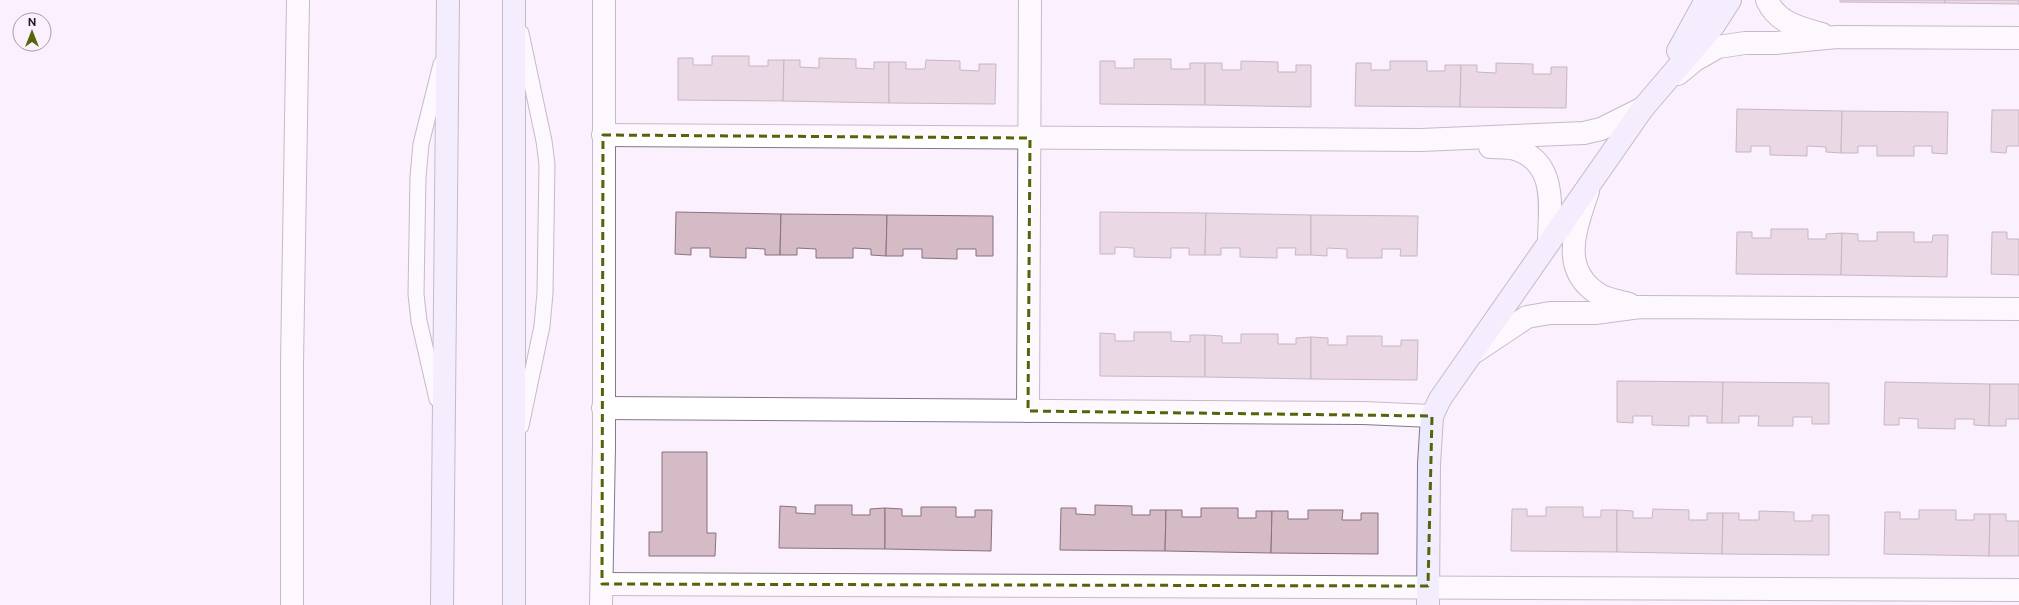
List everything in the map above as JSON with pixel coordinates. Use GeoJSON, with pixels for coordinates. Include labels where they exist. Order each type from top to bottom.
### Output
{"type":"FeatureCollection","features":[{"type":"Feature","properties":{"kind":"street"},"geometry":{"type":"LineString","coordinates":[[292,605],[292,364],[298,0]]}},
{"type":"Feature","properties":{"kind":"street"},"geometry":{"type":"LineString","coordinates":[[442,605],[448,0]]}},
{"type":"Feature","properties":{"kind":"street"},"geometry":{"type":"LineString","coordinates":[[514,605],[515,0]]}},
{"type":"Feature","properties":{"kind":"street"},"geometry":{"type":"LineString","coordinates":[[604,0],[602,595],[1428,596],[1491,588],[2019,590]]}},
{"type":"Feature","properties":{"kind":"street"},"geometry":{"type":"LineString","coordinates":[[1028,411],[1030,0]]}},
{"type":"Feature","properties":{"kind":"street"},"geometry":{"type":"LineString","coordinates":[[1428,596],[1429,464],[1432,416],[1440,399],[1469,356],[1649,100],[1706,0]]}},
{"type":"Feature","properties":{"kind":"street"},"geometry":{"type":"LineString","coordinates":[[1649,100],[1714,25],[1730,0]]}},
{"type":"Feature","properties":{"kind":"street"},"geometry":{"type":"LineString","coordinates":[[1767,0],[1776,14],[1788,24],[1837,37]]}},
{"type":"Feature","properties":{"kind":"street"},"geometry":{"type":"LineString","coordinates":[[603,135],[1421,140],[1584,133],[1601,129],[1649,100],[1695,60],[1718,47],[1745,43],[1776,43],[1837,37],[2019,38]]}},
{"type":"Feature","properties":{"kind":"street"},"geometry":{"type":"LineString","coordinates":[[1421,140],[1515,149],[1533,158],[1547,175],[1550,198],[1550,240]]}},
{"type":"Feature","properties":{"kind":"street"},"geometry":{"type":"LineString","coordinates":[[1591,184],[1577,224],[1573,246],[1574,264],[1583,281],[1601,296],[1640,307]]}},
{"type":"Feature","properties":{"kind":"street"},"geometry":{"type":"LineString","coordinates":[[1469,356],[1527,317],[1550,313],[1595,313],[1640,307],[2019,309]]}},
{"type":"Feature","properties":{"kind":"street"},"geometry":{"type":"LineString","coordinates":[[603,408],[1363,413],[1432,416]]}},
{"type":"Feature","properties":{"kind":"lane"},"geometry":{"type":"LineString","coordinates":[[514,462],[542,326],[545,293],[547,164],[544,141],[515,0]]}},
{"type":"Feature","properties":{"kind":"lane"},"geometry":{"type":"LineString","coordinates":[[443,432],[419,321],[416,294],[418,177],[422,144],[448,38]]}},
{"type":"Feature","properties":{"kind":"highlighted area"},"geometry":{"type":"Polygon","coordinates":[[[603,135],[1030,138],[1028,411],[1432,416],[1428,586],[602,584],[603,135]]]}},
{"type":"Feature","properties":{"kind":"building"},"geometry":{"type":"Polygon","coordinates":[[[1840,0],[1945,0],[1945,3],[1840,2],[1840,0]]]}},
{"type":"Feature","properties":{"kind":"building"},"geometry":{"type":"Polygon","coordinates":[[[1945,0],[2019,0],[2019,4],[1945,3],[1945,0]]]}},
{"type":"Feature","properties":{"kind":"building"},"geometry":{"type":"Polygon","coordinates":[[[712,56],[749,56],[749,66],[768,66],[768,60],[784,60],[783,101],[678,100],[678,58],[693,58],[693,65],[712,65],[712,56]]]}},
{"type":"Feature","properties":{"kind":"building"},"geometry":{"type":"Polygon","coordinates":[[[819,58],[856,59],[856,68],[874,69],[874,62],[889,62],[889,103],[783,101],[784,60],[800,60],[800,67],[819,68],[819,58]]]}},
{"type":"Feature","properties":{"kind":"building"},"geometry":{"type":"Polygon","coordinates":[[[1134,59],[1171,59],[1171,69],[1190,69],[1190,63],[1205,63],[1205,105],[1100,104],[1100,61],[1115,61],[1115,68],[1134,68],[1134,59]]]}},
{"type":"Feature","properties":{"kind":"building"},"geometry":{"type":"Polygon","coordinates":[[[926,60],[960,61],[960,70],[979,71],[979,64],[996,64],[995,104],[889,103],[889,62],[906,62],[906,69],[925,69],[926,60]]]}},
{"type":"Feature","properties":{"kind":"building"},"geometry":{"type":"Polygon","coordinates":[[[1241,61],[1278,62],[1278,72],[1296,72],[1296,65],[1311,65],[1311,107],[1205,105],[1205,63],[1222,63],[1222,70],[1241,70],[1241,61]]]}},
{"type":"Feature","properties":{"kind":"building"},"geometry":{"type":"Polygon","coordinates":[[[1390,61],[1427,61],[1427,71],[1445,71],[1445,65],[1461,65],[1460,107],[1355,106],[1356,63],[1371,63],[1371,70],[1390,70],[1390,61]]]}},
{"type":"Feature","properties":{"kind":"building"},"geometry":{"type":"Polygon","coordinates":[[[1496,63],[1533,64],[1533,74],[1551,74],[1551,67],[1567,67],[1566,108],[1460,107],[1461,65],[1477,65],[1477,72],[1496,73],[1496,63]]]}},
{"type":"Feature","properties":{"kind":"building"},"geometry":{"type":"Polygon","coordinates":[[[1737,109],[1842,111],[1841,153],[1826,152],[1826,147],[1807,146],[1807,156],[1770,155],[1770,146],[1751,146],[1751,152],[1736,152],[1737,109]]]}},
{"type":"Feature","properties":{"kind":"building"},"geometry":{"type":"Polygon","coordinates":[[[1992,110],[2019,110],[2019,146],[2007,146],[2006,153],[1991,152],[1992,110]]]}},
{"type":"Feature","properties":{"kind":"building"},"geometry":{"type":"Polygon","coordinates":[[[1842,111],[1948,112],[1947,154],[1932,153],[1932,146],[1914,146],[1914,156],[1877,156],[1877,146],[1858,146],[1858,153],[1841,153],[1842,111]]]}},
{"type":"Feature","properties":{"kind":"building"},"geometry":{"type":"Polygon","coordinates":[[[676,212],[781,214],[780,255],[765,255],[765,249],[746,248],[746,258],[710,257],[710,248],[691,248],[691,255],[675,254],[676,212]]]}},
{"type":"Feature","properties":{"kind":"building"},"geometry":{"type":"Polygon","coordinates":[[[1100,212],[1206,213],[1205,255],[1189,255],[1189,248],[1171,248],[1171,258],[1134,257],[1134,248],[1115,247],[1115,254],[1100,254],[1100,212]]]}},
{"type":"Feature","properties":{"kind":"building"},"geometry":{"type":"Polygon","coordinates":[[[1206,213],[1311,215],[1311,255],[1295,255],[1296,248],[1277,248],[1277,258],[1240,257],[1240,248],[1221,248],[1221,255],[1205,255],[1206,213]]]}},
{"type":"Feature","properties":{"kind":"building"},"geometry":{"type":"Polygon","coordinates":[[[781,214],[887,215],[886,256],[871,255],[871,249],[853,248],[853,258],[816,258],[816,249],[797,248],[797,255],[780,255],[781,214]]]}},
{"type":"Feature","properties":{"kind":"building"},"geometry":{"type":"Polygon","coordinates":[[[887,215],[993,216],[993,256],[976,256],[976,249],[957,249],[957,259],[922,258],[922,249],[903,249],[903,256],[886,256],[887,215]]]}},
{"type":"Feature","properties":{"kind":"building"},"geometry":{"type":"Polygon","coordinates":[[[1311,215],[1418,216],[1417,256],[1400,256],[1401,249],[1382,249],[1382,258],[1347,258],[1347,249],[1327,248],[1327,256],[1311,255],[1311,215]]]}},
{"type":"Feature","properties":{"kind":"building"},"geometry":{"type":"Polygon","coordinates":[[[1771,229],[1808,229],[1808,239],[1826,239],[1826,234],[1842,233],[1841,275],[1736,274],[1737,232],[1752,232],[1752,238],[1771,238],[1771,229]]]}},
{"type":"Feature","properties":{"kind":"building"},"geometry":{"type":"Polygon","coordinates":[[[1877,232],[1914,232],[1914,242],[1932,242],[1933,235],[1948,235],[1947,277],[1841,275],[1842,233],[1858,234],[1858,241],[1877,241],[1877,232]]]}},
{"type":"Feature","properties":{"kind":"building"},"geometry":{"type":"Polygon","coordinates":[[[1992,232],[2007,232],[2007,239],[2019,239],[2019,275],[1991,274],[1992,232]]]}},
{"type":"Feature","properties":{"kind":"building"},"geometry":{"type":"Polygon","coordinates":[[[1134,332],[1171,332],[1171,341],[1190,342],[1190,335],[1205,335],[1205,377],[1100,376],[1100,333],[1115,334],[1115,341],[1134,341],[1134,332]]]}},
{"type":"Feature","properties":{"kind":"building"},"geometry":{"type":"Polygon","coordinates":[[[1241,334],[1278,334],[1278,344],[1296,344],[1296,338],[1311,337],[1311,379],[1205,377],[1205,335],[1222,336],[1222,343],[1241,343],[1241,334]]]}},
{"type":"Feature","properties":{"kind":"building"},"geometry":{"type":"Polygon","coordinates":[[[1347,336],[1382,336],[1382,346],[1401,346],[1401,340],[1418,340],[1417,380],[1311,379],[1311,337],[1328,338],[1328,345],[1347,345],[1347,336]]]}},
{"type":"Feature","properties":{"kind":"building"},"geometry":{"type":"Polygon","coordinates":[[[1617,381],[1723,382],[1722,423],[1707,423],[1707,416],[1689,416],[1689,426],[1652,425],[1652,416],[1633,416],[1633,423],[1617,422],[1617,381]]]}},
{"type":"Feature","properties":{"kind":"building"},"geometry":{"type":"Polygon","coordinates":[[[1723,382],[1829,383],[1829,424],[1812,424],[1812,417],[1793,417],[1793,426],[1758,426],[1759,416],[1739,416],[1739,423],[1722,423],[1723,382]]]}},
{"type":"Feature","properties":{"kind":"building"},"geometry":{"type":"Polygon","coordinates":[[[1885,382],[1990,384],[1989,426],[1974,425],[1974,419],[1955,419],[1955,429],[1918,428],[1918,419],[1899,418],[1899,425],[1884,425],[1885,382]]]}},
{"type":"Feature","properties":{"kind":"building"},"geometry":{"type":"Polygon","coordinates":[[[1990,384],[2019,384],[2019,419],[2006,419],[2006,426],[1989,426],[1990,384]]]}},
{"type":"Feature","properties":{"kind":"building"},"geometry":{"type":"Polygon","coordinates":[[[662,452],[707,452],[707,533],[716,533],[715,556],[649,556],[649,532],[662,532],[662,452]]]}},
{"type":"Feature","properties":{"kind":"building"},"geometry":{"type":"Polygon","coordinates":[[[815,505],[852,505],[852,515],[870,515],[870,509],[885,508],[885,549],[779,548],[780,506],[796,507],[796,513],[815,514],[815,505]]]}},
{"type":"Feature","properties":{"kind":"building"},"geometry":{"type":"Polygon","coordinates":[[[1095,505],[1132,506],[1132,515],[1150,515],[1150,510],[1166,510],[1165,551],[1060,550],[1061,508],[1076,508],[1076,514],[1095,515],[1095,505]]]}},
{"type":"Feature","properties":{"kind":"building"},"geometry":{"type":"Polygon","coordinates":[[[921,507],[956,507],[956,517],[975,517],[975,510],[992,510],[991,551],[885,549],[885,508],[902,509],[902,516],[921,516],[921,507]]]}},
{"type":"Feature","properties":{"kind":"building"},"geometry":{"type":"Polygon","coordinates":[[[1546,507],[1583,507],[1583,517],[1601,517],[1601,510],[1617,510],[1617,552],[1511,551],[1512,509],[1527,509],[1527,516],[1546,516],[1546,507]]]}},
{"type":"Feature","properties":{"kind":"building"},"geometry":{"type":"Polygon","coordinates":[[[1201,508],[1238,508],[1238,518],[1256,518],[1256,511],[1272,511],[1271,553],[1165,551],[1166,510],[1182,510],[1182,517],[1201,517],[1201,508]]]}},
{"type":"Feature","properties":{"kind":"building"},"geometry":{"type":"Polygon","coordinates":[[[1653,509],[1689,510],[1689,520],[1707,520],[1707,513],[1723,513],[1722,554],[1617,552],[1617,510],[1633,511],[1633,518],[1652,518],[1653,509]]]}},
{"type":"Feature","properties":{"kind":"building"},"geometry":{"type":"Polygon","coordinates":[[[1308,510],[1343,510],[1342,520],[1361,520],[1361,513],[1378,513],[1378,554],[1271,553],[1272,511],[1288,511],[1288,519],[1308,519],[1308,510]]]}},
{"type":"Feature","properties":{"kind":"building"},"geometry":{"type":"Polygon","coordinates":[[[1919,510],[1956,510],[1956,520],[1974,520],[1974,514],[1990,514],[1989,556],[1884,554],[1885,512],[1900,512],[1900,519],[1919,519],[1919,510]]]}},
{"type":"Feature","properties":{"kind":"building"},"geometry":{"type":"Polygon","coordinates":[[[1759,511],[1794,512],[1794,521],[1812,521],[1812,515],[1829,515],[1829,555],[1722,554],[1723,513],[1739,513],[1739,520],[1759,520],[1759,511]]]}},
{"type":"Feature","properties":{"kind":"building"},"geometry":{"type":"Polygon","coordinates":[[[1990,514],[2006,514],[2006,521],[2019,521],[2019,556],[1989,556],[1990,514]]]}}]}
